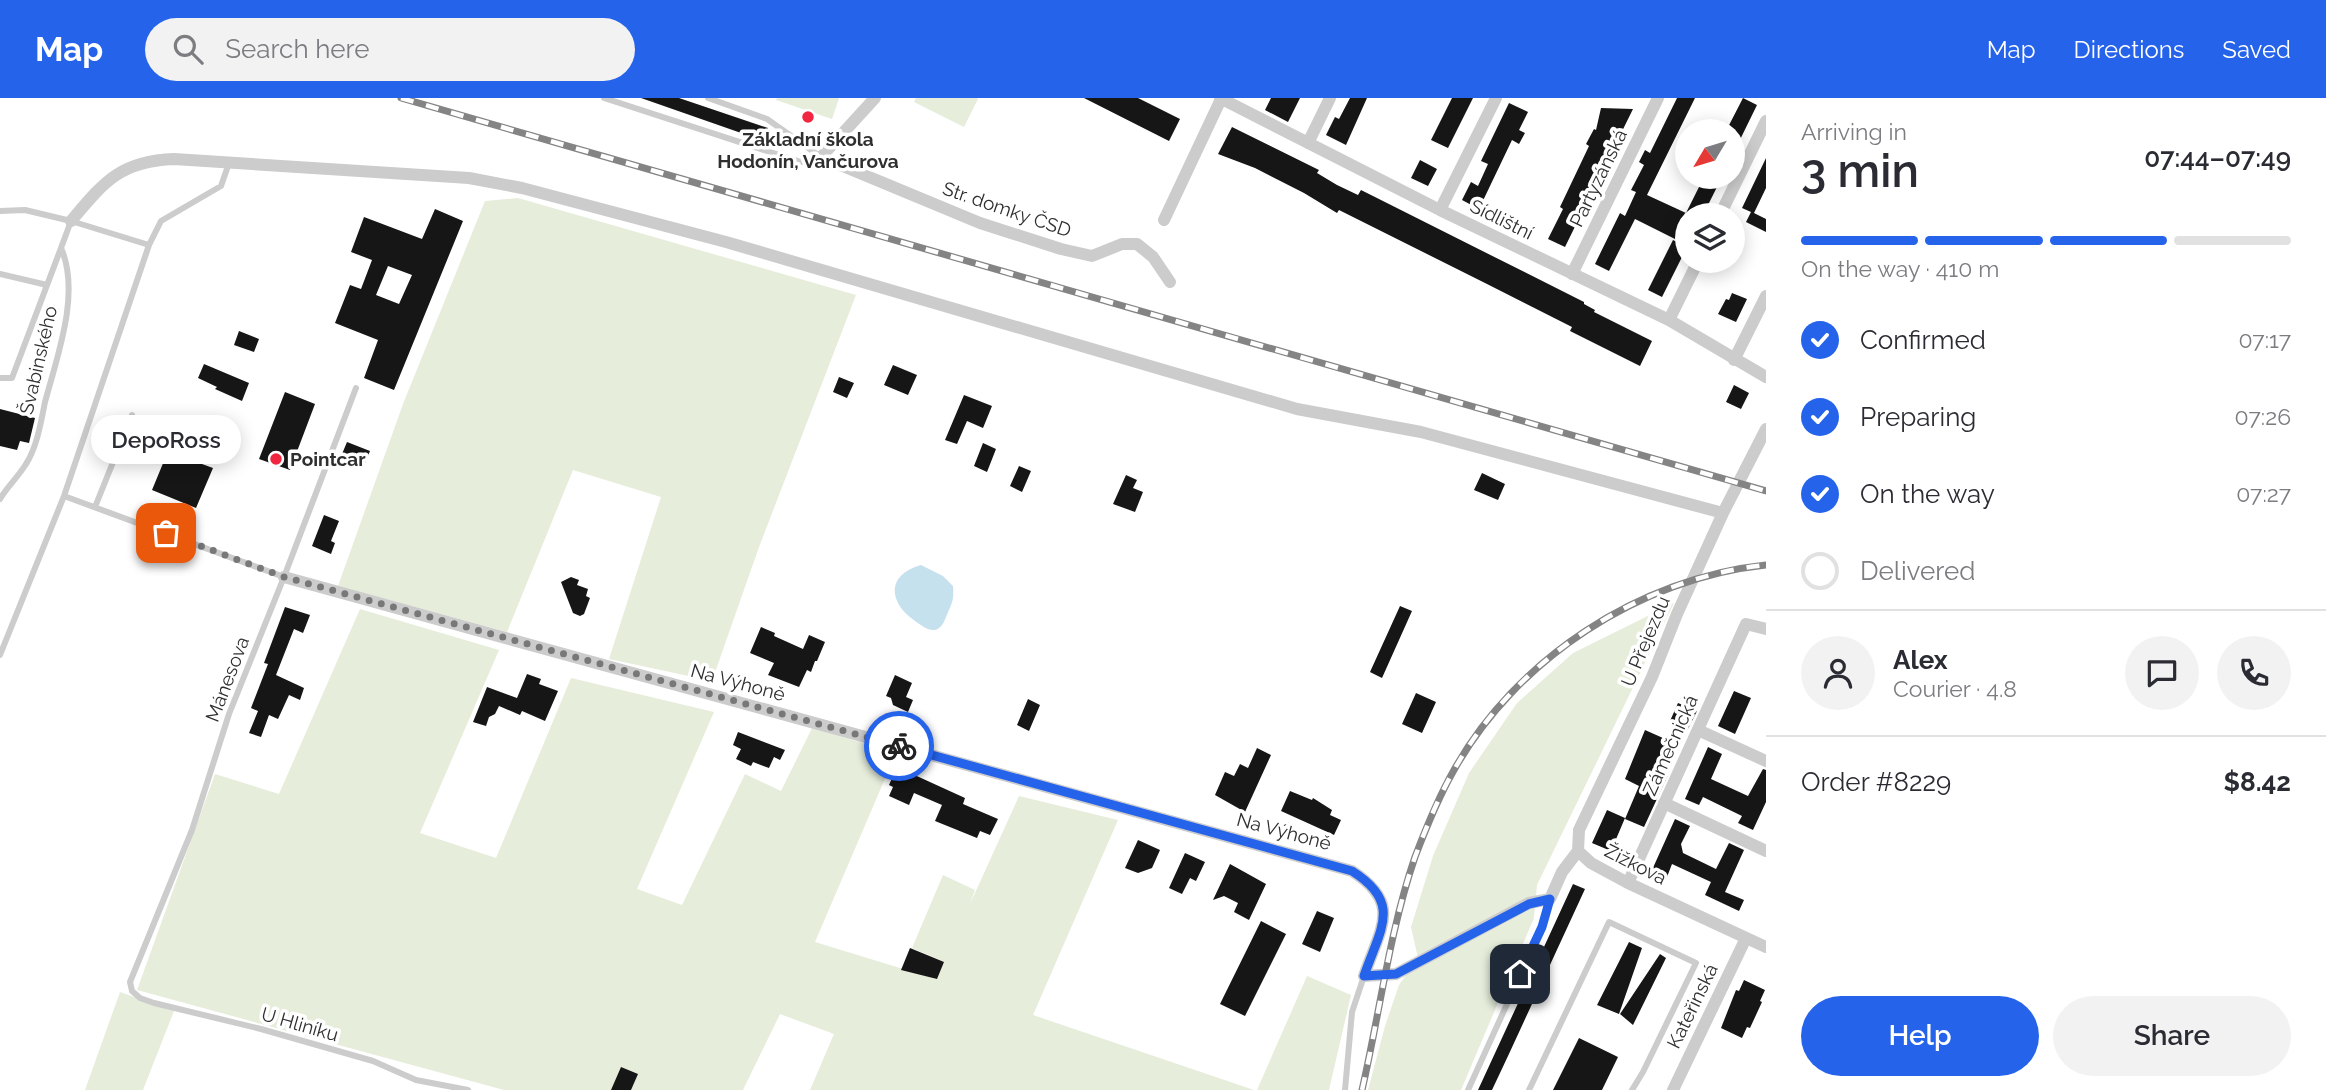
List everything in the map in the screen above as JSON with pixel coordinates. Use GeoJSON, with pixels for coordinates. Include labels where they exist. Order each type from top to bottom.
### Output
{"type":"FeatureCollection","features":[{"type":"Feature","properties":{"kind":"street"},"geometry":{"type":"LineString","coordinates":[[821,157],[875,98]]}},
{"type":"Feature","properties":{"kind":"street"},"geometry":{"type":"LineString","coordinates":[[1164,220],[1221,98]]}},
{"type":"Feature","properties":{"kind":"street","name":"Sídlištní"},"geometry":{"type":"LineString","coordinates":[[1221,98],[1440,211],[1669,320],[1766,377]]}},
{"type":"Feature","properties":{"kind":"street"},"geometry":{"type":"LineString","coordinates":[[1308,143],[1330,98]]}},
{"type":"Feature","properties":{"kind":"street"},"geometry":{"type":"LineString","coordinates":[[1440,211],[1496,98]]}},
{"type":"Feature","properties":{"kind":"street","name":"Partyzánská"},"geometry":{"type":"LineString","coordinates":[[1572,274],[1658,98]]}},
{"type":"Feature","properties":{"kind":"street"},"geometry":{"type":"LineString","coordinates":[[1726,203],[1766,121]]}},
{"type":"Feature","properties":{"kind":"street","name":"Str. domky ČSD"},"geometry":{"type":"LineString","coordinates":[[821,157],[980,223],[1069,251],[1092,256],[1122,244],[1138,244],[1153,257],[1170,282]]}},
{"type":"Feature","properties":{"kind":"street"},"geometry":{"type":"LineString","coordinates":[[71,221],[106,183],[132,165],[150,160],[174,159],[469,178],[522,188],[726,242],[1297,409],[1334,418],[1421,432],[1723,513]]}},
{"type":"Feature","properties":{"kind":"street"},"geometry":{"type":"LineString","coordinates":[[1669,320],[1692,273]]}},
{"type":"Feature","properties":{"kind":"street"},"geometry":{"type":"LineString","coordinates":[[1734,360],[1766,296]]}},
{"type":"Feature","properties":{"kind":"street","name":"U Přejezdu"},"geometry":{"type":"LineString","coordinates":[[1578,851],[1579,830],[1652,677],[1723,513],[1761,450],[1766,429]]}},
{"type":"Feature","properties":{"kind":"street","name":"Na Výhoně"},"geometry":{"type":"LineString","coordinates":[[284,577],[1352,871],[1368,881],[1379,893],[1384,906],[1383,919],[1364,976]]}},
{"type":"Feature","properties":{"kind":"street","name":"Zámečnická"},"geometry":{"type":"LineString","coordinates":[[1628,883],[1746,624],[1766,629]]}},
{"type":"Feature","properties":{"kind":"street"},"geometry":{"type":"LineString","coordinates":[[1698,730],[1766,761]]}},
{"type":"Feature","properties":{"kind":"street"},"geometry":{"type":"LineString","coordinates":[[1664,803],[1766,851]]}},
{"type":"Feature","properties":{"kind":"street","name":"Žižkova"},"geometry":{"type":"LineString","coordinates":[[1550,899],[1562,872],[1578,851],[1591,863],[1628,883],[1766,947]]}},
{"type":"Feature","properties":{"kind":"street"},"geometry":{"type":"LineString","coordinates":[[1364,976],[1396,974],[1529,904],[1550,899]]}},
{"type":"Feature","properties":{"kind":"street","name":"Kateřinská"},"geometry":{"type":"LineString","coordinates":[[1673,1090],[1746,938]]}},
{"type":"Feature","properties":{"kind":"lane"},"geometry":{"type":"LineString","coordinates":[[604,98],[801,162],[811,162],[821,157],[767,119],[708,98]]}},
{"type":"Feature","properties":{"kind":"lane"},"geometry":{"type":"LineString","coordinates":[[0,655],[64,496],[149,244],[161,221],[221,186],[229,163]]}},
{"type":"Feature","properties":{"kind":"lane"},"geometry":{"type":"LineString","coordinates":[[0,212],[25,210],[149,244]]}},
{"type":"Feature","properties":{"kind":"lane"},"geometry":{"type":"LineString","coordinates":[[0,378],[12,378],[71,221]]}},
{"type":"Feature","properties":{"kind":"lane","name":"Švabinského"},"geometry":{"type":"LineString","coordinates":[[0,499],[27,463],[40,425],[66,322],[69,275],[61,248]]}},
{"type":"Feature","properties":{"kind":"lane"},"geometry":{"type":"LineString","coordinates":[[0,274],[47,285]]}},
{"type":"Feature","properties":{"kind":"lane","name":"Mánesova"},"geometry":{"type":"LineString","coordinates":[[130,982],[192,830],[229,714],[356,388]]}},
{"type":"Feature","properties":{"kind":"lane"},"geometry":{"type":"LineString","coordinates":[[95,507],[132,415]]}},
{"type":"Feature","properties":{"kind":"lane","name":"Na Výhoně"},"geometry":{"type":"LineString","coordinates":[[64,496],[284,577]]}},
{"type":"Feature","properties":{"kind":"lane","name":"Žižkova"},"geometry":{"type":"LineString","coordinates":[[1468,1090],[1542,927],[1550,899]]}},
{"type":"Feature","properties":{"kind":"lane"},"geometry":{"type":"LineString","coordinates":[[1529,1090],[1609,922],[1696,964],[1636,1089]]}},
{"type":"Feature","properties":{"kind":"lane"},"geometry":{"type":"LineString","coordinates":[[1345,1090],[1352,1012],[1364,976]]}},
{"type":"Feature","properties":{"kind":"lane","name":"U Hliníku"},"geometry":{"type":"LineString","coordinates":[[130,982],[132,991],[140,998],[154,1003],[261,1029],[373,1061],[416,1080],[468,1090]]}},
{"type":"Feature","properties":{"kind":"green space"},"geometry":{"type":"Polygon","coordinates":[[[839,98],[832,119],[776,100],[839,98]]]}},
{"type":"Feature","properties":{"kind":"green space"},"geometry":{"type":"Polygon","coordinates":[[[916,98],[978,99],[964,127],[914,102],[916,98]]]}},
{"type":"Feature","properties":{"kind":"green space"},"geometry":{"type":"Polygon","coordinates":[[[518,198],[856,295],[759,547],[712,681],[609,659],[661,497],[573,470],[507,632],[338,586],[403,404],[485,201],[518,198]]]}},
{"type":"Feature","properties":{"kind":"green space"},"geometry":{"type":"Polygon","coordinates":[[[1674,603],[1537,885],[1534,918],[1461,1090],[1368,1090],[1399,985],[1418,958],[1411,927],[1433,856],[1469,773],[1517,703],[1573,653],[1674,603]]]}},
{"type":"Feature","properties":{"kind":"green space"},"geometry":{"type":"Polygon","coordinates":[[[360,609],[499,650],[420,833],[496,858],[571,678],[714,712],[637,889],[682,905],[745,774],[781,791],[812,728],[896,753],[815,942],[936,979],[944,962],[912,948],[943,875],[975,890],[970,904],[1019,796],[1118,820],[1033,1015],[1254,1090],[810,1090],[834,1034],[780,1014],[743,1090],[504,1090],[137,990],[215,774],[279,794],[360,609]]]}},
{"type":"Feature","properties":{"kind":"green space"},"geometry":{"type":"Polygon","coordinates":[[[1307,976],[1351,995],[1329,1090],[1257,1090],[1307,976]]]}},
{"type":"Feature","properties":{"kind":"green space"},"geometry":{"type":"Polygon","coordinates":[[[120,992],[174,1011],[143,1090],[85,1090],[120,992]]]}},
{"type":"Feature","properties":{"kind":"water"},"geometry":{"type":"Polygon","coordinates":[[[921,565],[943,576],[953,586],[951,605],[942,625],[935,630],[927,629],[906,614],[896,598],[897,582],[902,575],[921,565]]]}},
{"type":"Feature","properties":{"kind":"building"},"geometry":{"type":"Polygon","coordinates":[[[641,98],[679,98],[768,128],[764,141],[641,98]]]}},
{"type":"Feature","properties":{"kind":"building"},"geometry":{"type":"Polygon","coordinates":[[[1084,98],[1138,98],[1180,119],[1169,141],[1084,98]]]}},
{"type":"Feature","properties":{"kind":"building"},"geometry":{"type":"Polygon","coordinates":[[[1271,98],[1300,98],[1288,122],[1265,110],[1271,98]]]}},
{"type":"Feature","properties":{"kind":"building"},"geometry":{"type":"Polygon","coordinates":[[[1350,98],[1367,98],[1346,145],[1326,135],[1335,117],[1339,119],[1350,98]]]}},
{"type":"Feature","properties":{"kind":"building"},"geometry":{"type":"Polygon","coordinates":[[[1452,98],[1473,98],[1448,148],[1431,140],[1452,98]]]}},
{"type":"Feature","properties":{"kind":"building"},"geometry":{"type":"Polygon","coordinates":[[[1677,98],[1695,98],[1685,119],[1675,119],[1675,138],[1647,195],[1675,208],[1675,239],[1635,219],[1609,271],[1595,264],[1620,213],[1625,216],[1636,192],[1631,190],[1644,165],[1639,162],[1645,150],[1650,153],[1677,98]]]}},
{"type":"Feature","properties":{"kind":"building"},"geometry":{"type":"Polygon","coordinates":[[[1743,98],[1757,105],[1745,129],[1745,119],[1732,119],[1743,98]]]}},
{"type":"Feature","properties":{"kind":"building"},"geometry":{"type":"Polygon","coordinates":[[[1509,103],[1528,112],[1519,130],[1525,133],[1519,144],[1512,140],[1479,209],[1462,200],[1471,182],[1478,186],[1488,164],[1481,161],[1509,103]]]}},
{"type":"Feature","properties":{"kind":"building"},"geometry":{"type":"Polygon","coordinates":[[[1601,108],[1633,109],[1599,178],[1596,177],[1586,196],[1589,198],[1565,247],[1548,239],[1589,146],[1586,144],[1594,129],[1596,130],[1601,108]]]}},
{"type":"Feature","properties":{"kind":"building"},"geometry":{"type":"Polygon","coordinates":[[[1232,127],[1319,170],[1317,173],[1337,185],[1358,195],[1361,190],[1584,302],[1595,310],[1594,312],[1652,341],[1640,366],[1570,331],[1572,327],[1487,284],[1339,210],[1337,213],[1255,168],[1218,154],[1232,127]]]}},
{"type":"Feature","properties":{"kind":"building"},"geometry":{"type":"Polygon","coordinates":[[[1766,158],[1766,188],[1754,213],[1766,219],[1766,232],[1746,222],[1751,212],[1745,209],[1744,203],[1766,158]]]}},
{"type":"Feature","properties":{"kind":"building"},"geometry":{"type":"Polygon","coordinates":[[[1420,160],[1437,169],[1428,186],[1411,178],[1420,160]]]}},
{"type":"Feature","properties":{"kind":"building"},"geometry":{"type":"Polygon","coordinates":[[[1698,189],[1716,189],[1709,203],[1691,203],[1698,189]]]}},
{"type":"Feature","properties":{"kind":"building"},"geometry":{"type":"Polygon","coordinates":[[[435,209],[463,221],[394,390],[364,378],[378,340],[335,323],[350,285],[361,289],[372,260],[351,252],[364,217],[422,239],[435,209]],[[388,266],[376,295],[399,304],[412,275],[388,266]]]}},
{"type":"Feature","properties":{"kind":"building"},"geometry":{"type":"Polygon","coordinates":[[[1673,240],[1675,241],[1675,271],[1662,297],[1648,290],[1673,240]]]}},
{"type":"Feature","properties":{"kind":"building"},"geometry":{"type":"Polygon","coordinates":[[[1732,293],[1747,299],[1736,322],[1718,314],[1732,293]]]}},
{"type":"Feature","properties":{"kind":"building"},"geometry":{"type":"Polygon","coordinates":[[[239,331],[259,339],[254,352],[234,345],[239,331]]]}},
{"type":"Feature","properties":{"kind":"building"},"geometry":{"type":"Polygon","coordinates":[[[204,364],[249,383],[242,401],[198,378],[204,364]]]}},
{"type":"Feature","properties":{"kind":"building"},"geometry":{"type":"Polygon","coordinates":[[[893,365],[917,375],[908,395],[884,385],[893,365]]]}},
{"type":"Feature","properties":{"kind":"building"},"geometry":{"type":"Polygon","coordinates":[[[839,377],[854,383],[847,398],[833,392],[839,377]]]}},
{"type":"Feature","properties":{"kind":"building"},"geometry":{"type":"Polygon","coordinates":[[[1734,385],[1749,393],[1741,409],[1726,402],[1734,385]]]}},
{"type":"Feature","properties":{"kind":"building"},"geometry":{"type":"Polygon","coordinates":[[[285,392],[315,404],[290,470],[259,459],[285,392]]]}},
{"type":"Feature","properties":{"kind":"building"},"geometry":{"type":"Polygon","coordinates":[[[964,395],[992,406],[983,428],[967,421],[957,444],[945,440],[964,395]]]}},
{"type":"Feature","properties":{"kind":"building"},"geometry":{"type":"Polygon","coordinates":[[[0,409],[35,418],[29,443],[20,441],[17,450],[0,446],[0,409]]]}},
{"type":"Feature","properties":{"kind":"building"},"geometry":{"type":"Polygon","coordinates":[[[178,427],[211,441],[202,464],[213,468],[196,508],[152,490],[178,427]]]}},
{"type":"Feature","properties":{"kind":"building"},"geometry":{"type":"Polygon","coordinates":[[[347,442],[370,451],[365,463],[342,454],[347,442]]]}},
{"type":"Feature","properties":{"kind":"building"},"geometry":{"type":"Polygon","coordinates":[[[983,443],[996,449],[987,472],[974,466],[983,443]]]}},
{"type":"Feature","properties":{"kind":"building"},"geometry":{"type":"Polygon","coordinates":[[[1019,466],[1031,471],[1022,492],[1010,486],[1019,466]]]}},
{"type":"Feature","properties":{"kind":"building"},"geometry":{"type":"Polygon","coordinates":[[[1482,473],[1505,484],[1498,500],[1474,490],[1482,473]]]}},
{"type":"Feature","properties":{"kind":"building"},"geometry":{"type":"Polygon","coordinates":[[[1126,475],[1137,480],[1133,488],[1143,492],[1135,512],[1113,504],[1126,475]]]}},
{"type":"Feature","properties":{"kind":"building"},"geometry":{"type":"Polygon","coordinates":[[[324,515],[339,521],[331,541],[335,543],[331,554],[312,546],[324,515]]]}},
{"type":"Feature","properties":{"kind":"building"},"geometry":{"type":"Polygon","coordinates":[[[571,577],[579,580],[577,585],[588,589],[586,596],[590,598],[584,614],[580,616],[573,613],[561,582],[571,577]]]}},
{"type":"Feature","properties":{"kind":"building"},"geometry":{"type":"Polygon","coordinates":[[[1400,606],[1412,611],[1382,678],[1370,672],[1400,606]]]}},
{"type":"Feature","properties":{"kind":"building"},"geometry":{"type":"Polygon","coordinates":[[[285,607],[310,615],[303,633],[294,629],[276,675],[304,688],[300,700],[289,695],[278,719],[269,715],[261,737],[249,733],[258,711],[251,708],[285,607]]]}},
{"type":"Feature","properties":{"kind":"building"},"geometry":{"type":"Polygon","coordinates":[[[761,627],[803,649],[809,635],[825,642],[811,672],[807,670],[799,687],[768,675],[774,663],[750,653],[761,627]]]}},
{"type":"Feature","properties":{"kind":"building"},"geometry":{"type":"Polygon","coordinates":[[[527,674],[541,679],[539,684],[558,691],[545,721],[522,711],[520,715],[499,706],[495,714],[489,717],[486,726],[473,722],[487,687],[517,698],[527,674]]]}},
{"type":"Feature","properties":{"kind":"building"},"geometry":{"type":"Polygon","coordinates":[[[895,675],[912,683],[906,697],[913,700],[908,712],[893,705],[891,698],[886,696],[895,675]]]}},
{"type":"Feature","properties":{"kind":"building"},"geometry":{"type":"Polygon","coordinates":[[[1734,691],[1751,698],[1735,734],[1718,726],[1734,691]]]}},
{"type":"Feature","properties":{"kind":"building"},"geometry":{"type":"Polygon","coordinates":[[[1416,693],[1436,702],[1422,733],[1402,724],[1416,693]]]}},
{"type":"Feature","properties":{"kind":"building"},"geometry":{"type":"Polygon","coordinates":[[[1028,699],[1040,705],[1029,731],[1017,725],[1028,699]]]}},
{"type":"Feature","properties":{"kind":"building"},"geometry":{"type":"Polygon","coordinates":[[[1678,703],[1697,711],[1688,729],[1670,721],[1678,703]]]}},
{"type":"Feature","properties":{"kind":"building"},"geometry":{"type":"Polygon","coordinates":[[[1645,730],[1672,742],[1659,771],[1668,775],[1644,827],[1625,819],[1639,786],[1625,779],[1645,730]]]}},
{"type":"Feature","properties":{"kind":"building"},"geometry":{"type":"Polygon","coordinates":[[[738,732],[785,750],[780,760],[774,757],[769,768],[753,762],[751,766],[736,759],[741,749],[733,745],[738,732]]]}},
{"type":"Feature","properties":{"kind":"building"},"geometry":{"type":"Polygon","coordinates":[[[1708,747],[1722,754],[1711,779],[1748,796],[1763,769],[1766,770],[1766,802],[1753,830],[1738,823],[1742,816],[1703,797],[1699,805],[1685,799],[1708,747]]]}},
{"type":"Feature","properties":{"kind":"building"},"geometry":{"type":"Polygon","coordinates":[[[1257,748],[1271,755],[1245,812],[1215,795],[1225,772],[1234,776],[1240,764],[1248,768],[1257,748]]]}},
{"type":"Feature","properties":{"kind":"building"},"geometry":{"type":"Polygon","coordinates":[[[897,767],[965,798],[963,804],[998,819],[990,835],[980,831],[977,838],[935,821],[942,805],[914,793],[909,805],[889,796],[893,787],[889,785],[897,767]]]}},
{"type":"Feature","properties":{"kind":"building"},"geometry":{"type":"Polygon","coordinates":[[[1290,791],[1312,800],[1313,798],[1332,810],[1330,815],[1341,820],[1334,835],[1281,811],[1290,791]]]}},
{"type":"Feature","properties":{"kind":"building"},"geometry":{"type":"Polygon","coordinates":[[[1607,810],[1625,818],[1611,851],[1592,843],[1607,810]]]}},
{"type":"Feature","properties":{"kind":"building"},"geometry":{"type":"Polygon","coordinates":[[[1675,819],[1690,826],[1681,844],[1683,853],[1716,869],[1729,843],[1744,850],[1725,892],[1744,900],[1739,911],[1705,895],[1711,882],[1672,864],[1667,877],[1652,870],[1675,819]]]}},
{"type":"Feature","properties":{"kind":"building"},"geometry":{"type":"Polygon","coordinates":[[[1138,840],[1160,850],[1152,868],[1138,873],[1125,868],[1138,840]]]}},
{"type":"Feature","properties":{"kind":"building"},"geometry":{"type":"Polygon","coordinates":[[[1185,853],[1205,862],[1196,881],[1190,878],[1182,894],[1169,888],[1185,853]]]}},
{"type":"Feature","properties":{"kind":"building"},"geometry":{"type":"Polygon","coordinates":[[[1230,864],[1266,884],[1249,920],[1234,912],[1238,903],[1224,896],[1213,900],[1230,864]]]}},
{"type":"Feature","properties":{"kind":"building"},"geometry":{"type":"Polygon","coordinates":[[[1573,884],[1585,889],[1508,1056],[1492,1090],[1478,1090],[1573,884]]]}},
{"type":"Feature","properties":{"kind":"building"},"geometry":{"type":"Polygon","coordinates":[[[1317,911],[1334,918],[1320,952],[1302,944],[1317,911]]]}},
{"type":"Feature","properties":{"kind":"building"},"geometry":{"type":"Polygon","coordinates":[[[1261,921],[1286,934],[1245,1016],[1220,1004],[1261,921]]]}},
{"type":"Feature","properties":{"kind":"building"},"geometry":{"type":"Polygon","coordinates":[[[1629,942],[1642,948],[1619,1014],[1597,1005],[1629,942]]]}},
{"type":"Feature","properties":{"kind":"building"},"geometry":{"type":"Polygon","coordinates":[[[910,948],[944,962],[937,979],[901,970],[910,948]]]}},
{"type":"Feature","properties":{"kind":"building"},"geometry":{"type":"Polygon","coordinates":[[[1660,954],[1666,958],[1633,1025],[1620,1014],[1660,954]]]}},
{"type":"Feature","properties":{"kind":"building"},"geometry":{"type":"Polygon","coordinates":[[[1744,980],[1765,990],[1750,1028],[1747,1027],[1742,1038],[1721,1028],[1736,990],[1739,991],[1744,980]]]}},
{"type":"Feature","properties":{"kind":"building"},"geometry":{"type":"Polygon","coordinates":[[[1579,1038],[1618,1057],[1602,1090],[1553,1090],[1579,1038]]]}},
{"type":"Feature","properties":{"kind":"building"},"geometry":{"type":"Polygon","coordinates":[[[621,1067],[638,1074],[631,1090],[611,1090],[621,1067]]]}},
{"type":"Feature","properties":{"kind":"railway"},"geometry":{"type":"LineString","coordinates":[[401,98],[1766,491]]}},
{"type":"Feature","properties":{"kind":"railway"},"geometry":{"type":"LineString","coordinates":[[1362,1090],[1392,944],[1415,857],[1448,781],[1480,730],[1511,693],[1547,660],[1586,631],[1628,606],[1673,587],[1719,573],[1766,565]]}},
{"type":"Feature","properties":{"kind":"way so far"},"geometry":{"type":"LineString","coordinates":[[166,533],[284,577],[899,746]]}},
{"type":"Feature","properties":{"kind":"place","name":"Základní škola Hodonín, Vančurova"},"geometry":{"type":"Point","coordinates":[808,117]}},
{"type":"Feature","properties":{"kind":"place","name":"Pointcar"},"geometry":{"type":"Point","coordinates":[276,459]}},
{"type":"Feature","properties":{"kind":"place","name":"DepoRoss"},"geometry":{"type":"Point","coordinates":[166,533]}},
{"type":"Feature","properties":{"kind":"route"},"geometry":{"type":"LineString","coordinates":[[899,746],[1352,871],[1368,881],[1379,893],[1384,906],[1383,919],[1364,976],[1396,974],[1529,904],[1550,899],[1542,927],[1520,974]]}}]}
